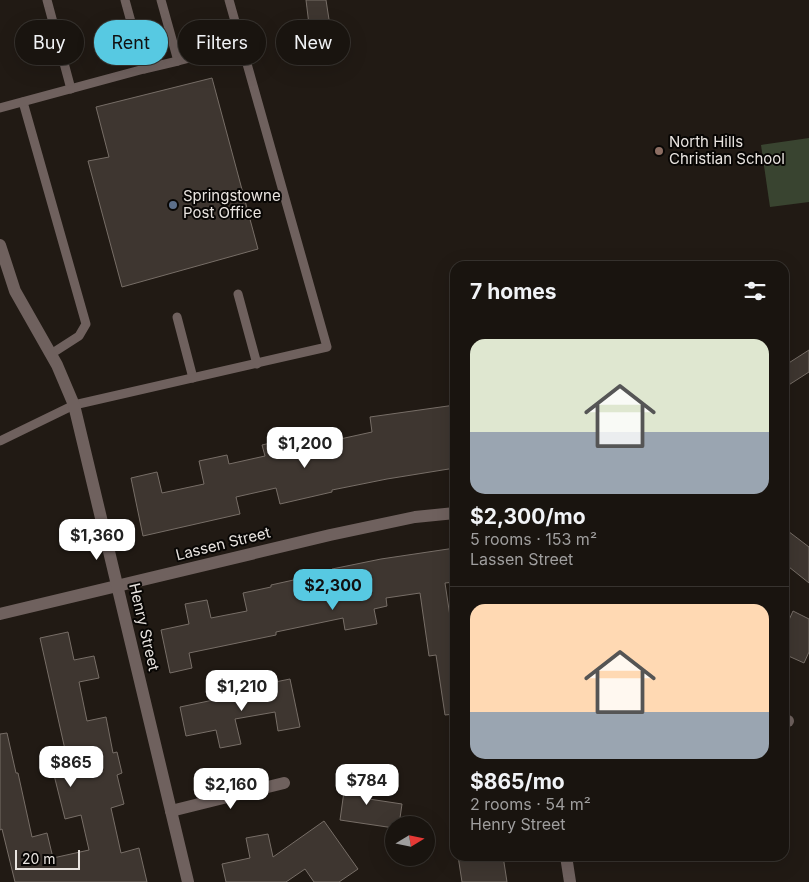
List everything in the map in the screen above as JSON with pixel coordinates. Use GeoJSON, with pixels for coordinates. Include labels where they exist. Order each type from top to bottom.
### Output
{"type":"FeatureCollection","features":[{"type":"Feature","properties":{"kind":"street","name":"Henry Street"},"geometry":{"type":"LineString","coordinates":[[0,245],[15,291],[57,365],[74,405],[188,882]]}},
{"type":"Feature","properties":{"kind":"street","name":"Lassen Street"},"geometry":{"type":"LineString","coordinates":[[0,614],[330,535],[414,517],[450,513]]}},
{"type":"Feature","properties":{"kind":"street"},"geometry":{"type":"LineString","coordinates":[[171,811],[284,783]]}},
{"type":"Feature","properties":{"kind":"street"},"geometry":{"type":"LineString","coordinates":[[567,861],[570,882]]}},
{"type":"Feature","properties":{"kind":"lane"},"geometry":{"type":"LineString","coordinates":[[46,0],[71,89]]}},
{"type":"Feature","properties":{"kind":"lane"},"geometry":{"type":"LineString","coordinates":[[125,0],[144,68]]}},
{"type":"Feature","properties":{"kind":"lane"},"geometry":{"type":"LineString","coordinates":[[0,108],[144,68],[178,61],[161,0]]}},
{"type":"Feature","properties":{"kind":"lane"},"geometry":{"type":"LineString","coordinates":[[229,0],[234,20]]}},
{"type":"Feature","properties":{"kind":"lane"},"geometry":{"type":"LineString","coordinates":[[0,441],[74,405],[326,348],[247,65]]}},
{"type":"Feature","properties":{"kind":"lane"},"geometry":{"type":"LineString","coordinates":[[23,102],[86,324],[79,336],[51,354]]}},
{"type":"Feature","properties":{"kind":"lane"},"geometry":{"type":"LineString","coordinates":[[238,294],[257,364]]}},
{"type":"Feature","properties":{"kind":"lane"},"geometry":{"type":"LineString","coordinates":[[177,317],[192,378]]}},
{"type":"Feature","properties":{"kind":"green space"},"geometry":{"type":"Polygon","coordinates":[[[809,138],[809,202],[770,207],[761,145],[809,138]]]}},
{"type":"Feature","properties":{"kind":"building"},"geometry":{"type":"Polygon","coordinates":[[[306,0],[326,0],[329,20],[308,20],[306,0]]]}},
{"type":"Feature","properties":{"kind":"building","name":"Springstowne Post Office"},"geometry":{"type":"Polygon","coordinates":[[[212,78],[258,249],[122,287],[88,161],[109,157],[96,107],[212,78]]]}},
{"type":"Feature","properties":{"kind":"building"},"geometry":{"type":"Polygon","coordinates":[[[809,350],[809,372],[789,385],[789,363],[809,350]]]}},
{"type":"Feature","properties":{"kind":"building"},"geometry":{"type":"Polygon","coordinates":[[[450,406],[450,469],[332,490],[332,492],[280,504],[276,488],[236,497],[240,514],[143,536],[131,478],[157,472],[162,493],[204,484],[199,461],[227,455],[229,464],[265,456],[262,445],[287,439],[290,450],[372,432],[370,417],[450,406]]]}},
{"type":"Feature","properties":{"kind":"building"},"geometry":{"type":"Polygon","coordinates":[[[789,532],[809,547],[809,583],[789,567],[789,532]]]}},
{"type":"Feature","properties":{"kind":"building"},"geometry":{"type":"Polygon","coordinates":[[[450,549],[450,582],[445,583],[450,616],[450,714],[445,715],[436,655],[429,656],[420,593],[386,598],[387,606],[374,609],[377,624],[345,630],[343,618],[276,632],[276,635],[189,653],[192,668],[170,673],[161,630],[189,624],[185,604],[207,600],[211,618],[247,611],[243,593],[298,579],[302,596],[336,589],[332,569],[381,559],[450,549]]]}},
{"type":"Feature","properties":{"kind":"building"},"geometry":{"type":"Polygon","coordinates":[[[793,611],[809,619],[809,652],[804,663],[789,656],[789,620],[793,611]]]}},
{"type":"Feature","properties":{"kind":"building"},"geometry":{"type":"Polygon","coordinates":[[[68,632],[74,660],[94,656],[99,678],[79,682],[87,721],[106,717],[113,753],[117,752],[122,773],[117,775],[124,804],[111,808],[121,853],[139,848],[147,882],[15,882],[2,829],[0,830],[0,734],[7,733],[32,837],[47,833],[53,858],[89,850],[81,815],[65,819],[52,767],[68,763],[40,638],[68,632]]]}},
{"type":"Feature","properties":{"kind":"building"},"geometry":{"type":"Polygon","coordinates":[[[290,679],[300,727],[278,731],[275,712],[235,719],[241,744],[220,748],[216,730],[186,736],[180,707],[242,694],[241,689],[290,679]]]}},
{"type":"Feature","properties":{"kind":"building"},"geometry":{"type":"Polygon","coordinates":[[[346,777],[371,780],[369,799],[402,804],[400,816],[385,816],[385,827],[340,820],[346,777]]]}},
{"type":"Feature","properties":{"kind":"building"},"geometry":{"type":"Polygon","coordinates":[[[324,821],[358,869],[339,882],[314,882],[305,869],[286,882],[226,882],[222,864],[250,858],[246,838],[268,834],[273,857],[324,821]]]}},
{"type":"Feature","properties":{"kind":"building"},"geometry":{"type":"Polygon","coordinates":[[[459,861],[504,861],[507,882],[462,882],[459,861]]]}},
{"type":"Feature","properties":{"kind":"place","name":"North Hills Christian School"},"geometry":{"type":"Point","coordinates":[659,151]}},
{"type":"Feature","properties":{"kind":"place","name":"Springstowne Post Office"},"geometry":{"type":"Point","coordinates":[173,205]}}]}
